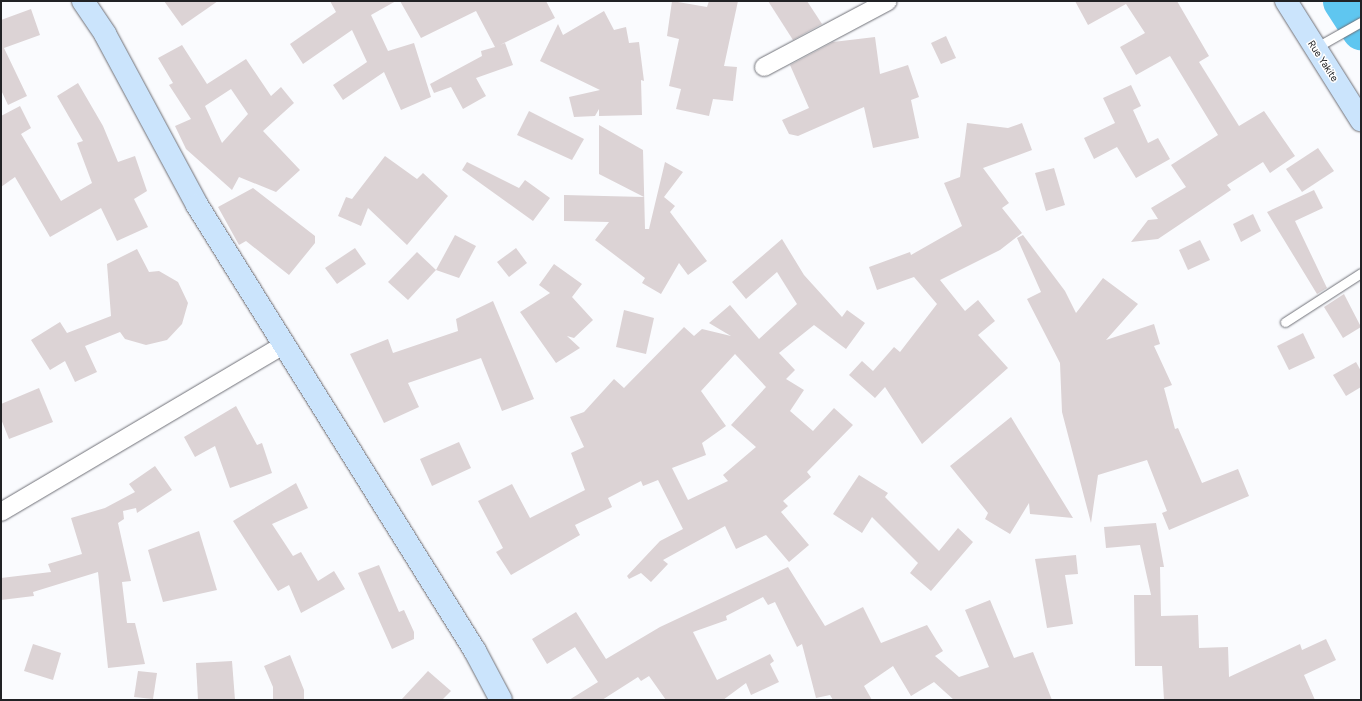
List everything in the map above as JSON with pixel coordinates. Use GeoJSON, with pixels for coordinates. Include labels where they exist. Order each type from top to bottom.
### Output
{"type":"FeatureCollection","features":[{"type":"Feature","properties":{"kind":"street"},"geometry":{"type":"LineString","coordinates":[[83,1],[197,205],[282,346],[475,651],[501,700]]}},
{"type":"Feature","properties":{"kind":"street"},"geometry":{"type":"LineString","coordinates":[[764,67],[888,1]]}},
{"type":"Feature","properties":{"kind":"street","name":"Rue Yakite"},"geometry":{"type":"LineString","coordinates":[[1286,1],[1323,44],[1361,120]]}},
{"type":"Feature","properties":{"kind":"street"},"geometry":{"type":"LineString","coordinates":[[1,512],[282,346]]}},
{"type":"Feature","properties":{"kind":"lane"},"geometry":{"type":"LineString","coordinates":[[1323,44],[1361,22]]}},
{"type":"Feature","properties":{"kind":"lane"},"geometry":{"type":"LineString","coordinates":[[1285,322],[1361,273]]}},
{"type":"Feature","properties":{"kind":"building"},"geometry":{"type":"Polygon","coordinates":[[[164,1],[218,1],[182,26],[164,1]]]}},
{"type":"Feature","properties":{"kind":"building"},"geometry":{"type":"Polygon","coordinates":[[[330,1],[396,1],[371,15],[388,51],[414,43],[431,97],[401,110],[384,72],[343,100],[333,85],[367,62],[352,30],[303,64],[290,44],[336,12],[330,1]]]}},
{"type":"Feature","properties":{"kind":"building"},"geometry":{"type":"Polygon","coordinates":[[[400,1],[546,1],[555,18],[500,45],[505,43],[513,65],[476,78],[486,96],[463,109],[451,87],[434,93],[430,84],[482,56],[481,51],[495,47],[476,11],[421,38],[400,1]]]}},
{"type":"Feature","properties":{"kind":"building"},"geometry":{"type":"Polygon","coordinates":[[[672,1],[707,7],[709,1],[738,1],[724,66],[737,67],[733,101],[713,99],[709,116],[676,109],[681,89],[669,86],[679,39],[667,36],[672,1]]]}},
{"type":"Feature","properties":{"kind":"building"},"geometry":{"type":"Polygon","coordinates":[[[768,1],[807,1],[822,24],[793,40],[768,1]]]}},
{"type":"Feature","properties":{"kind":"building"},"geometry":{"type":"Polygon","coordinates":[[[1075,1],[1177,1],[1209,56],[1199,62],[1239,126],[1264,111],[1295,156],[1270,173],[1263,162],[1227,185],[1231,190],[1158,239],[1131,242],[1148,220],[1158,219],[1151,208],[1186,187],[1171,165],[1218,135],[1170,56],[1136,75],[1120,47],[1145,33],[1126,4],[1088,25],[1075,1]]]}},
{"type":"Feature","properties":{"kind":"building"},"geometry":{"type":"Polygon","coordinates":[[[31,9],[40,35],[4,48],[27,96],[8,105],[1,90],[1,20],[31,9]]]}},
{"type":"Feature","properties":{"kind":"building"},"geometry":{"type":"Polygon","coordinates":[[[604,11],[614,30],[626,27],[629,43],[639,42],[644,81],[641,80],[642,115],[599,116],[599,109],[595,116],[574,117],[569,97],[600,90],[540,61],[558,24],[563,35],[604,11]]]}},
{"type":"Feature","properties":{"kind":"building"},"geometry":{"type":"Polygon","coordinates":[[[946,36],[956,58],[941,64],[931,43],[946,36]]]}},
{"type":"Feature","properties":{"kind":"building"},"geometry":{"type":"Polygon","coordinates":[[[875,37],[880,74],[908,65],[919,97],[911,100],[919,138],[873,148],[864,107],[798,136],[789,134],[782,120],[809,108],[790,65],[833,42],[875,37]]]}},
{"type":"Feature","properties":{"kind":"building"},"geometry":{"type":"Polygon","coordinates":[[[182,45],[207,84],[246,59],[271,96],[281,87],[294,103],[263,131],[300,170],[276,192],[239,177],[232,190],[186,149],[175,126],[191,119],[169,85],[173,83],[158,58],[182,45]],[[231,89],[205,106],[222,143],[248,114],[231,89]]]}},
{"type":"Feature","properties":{"kind":"building"},"geometry":{"type":"Polygon","coordinates":[[[78,83],[103,126],[118,162],[135,156],[147,191],[134,199],[148,227],[117,241],[101,208],[50,237],[15,177],[1,187],[1,116],[20,106],[31,128],[21,134],[61,201],[92,183],[77,143],[83,141],[57,96],[78,83]]]}},
{"type":"Feature","properties":{"kind":"building"},"geometry":{"type":"Polygon","coordinates":[[[1131,85],[1141,106],[1133,110],[1148,143],[1158,138],[1170,159],[1136,178],[1117,147],[1094,159],[1084,138],[1115,123],[1103,98],[1131,85]]]}},
{"type":"Feature","properties":{"kind":"building"},"geometry":{"type":"Polygon","coordinates":[[[529,111],[584,139],[572,160],[517,135],[529,111]]]}},
{"type":"Feature","properties":{"kind":"building"},"geometry":{"type":"Polygon","coordinates":[[[967,123],[1008,128],[1022,123],[1032,150],[983,168],[1009,203],[1002,208],[1022,233],[1000,250],[940,280],[965,311],[978,300],[995,321],[978,335],[1008,368],[922,444],[885,387],[875,398],[849,375],[862,361],[873,371],[894,347],[900,352],[937,304],[914,277],[877,290],[869,267],[910,252],[911,255],[962,226],[944,183],[960,177],[967,123]]]}},
{"type":"Feature","properties":{"kind":"building"},"geometry":{"type":"Polygon","coordinates":[[[599,125],[643,150],[645,229],[649,229],[665,162],[683,172],[664,197],[675,206],[670,212],[707,261],[688,275],[679,263],[661,294],[642,283],[645,278],[595,240],[609,222],[564,221],[564,195],[644,197],[599,174],[599,125]]]}},
{"type":"Feature","properties":{"kind":"building"},"geometry":{"type":"Polygon","coordinates":[[[1318,148],[1334,171],[1302,192],[1286,169],[1318,148]]]}},
{"type":"Feature","properties":{"kind":"building"},"geometry":{"type":"Polygon","coordinates":[[[385,156],[417,179],[423,173],[448,196],[407,245],[368,208],[361,226],[338,216],[346,197],[352,199],[385,156]]]}},
{"type":"Feature","properties":{"kind":"building"},"geometry":{"type":"Polygon","coordinates":[[[467,162],[519,188],[525,180],[550,198],[533,221],[462,170],[467,162]]]}},
{"type":"Feature","properties":{"kind":"building"},"geometry":{"type":"Polygon","coordinates":[[[1054,168],[1065,205],[1046,211],[1035,173],[1054,168]]]}},
{"type":"Feature","properties":{"kind":"building"},"geometry":{"type":"Polygon","coordinates":[[[253,188],[315,236],[315,243],[289,275],[246,241],[239,245],[218,207],[253,188]]]}},
{"type":"Feature","properties":{"kind":"building"},"geometry":{"type":"Polygon","coordinates":[[[1314,190],[1323,208],[1295,221],[1327,288],[1317,294],[1267,212],[1314,190]]]}},
{"type":"Feature","properties":{"kind":"building"},"geometry":{"type":"Polygon","coordinates":[[[1253,214],[1261,231],[1241,242],[1233,224],[1253,214]]]}},
{"type":"Feature","properties":{"kind":"building"},"geometry":{"type":"Polygon","coordinates":[[[455,235],[476,246],[459,278],[436,270],[455,235]]]}},
{"type":"Feature","properties":{"kind":"building"},"geometry":{"type":"Polygon","coordinates":[[[1023,235],[1065,291],[1076,313],[1103,278],[1138,304],[1106,340],[1154,324],[1160,344],[1154,346],[1172,385],[1164,388],[1175,429],[1178,428],[1202,483],[1238,469],[1249,496],[1169,530],[1162,513],[1167,511],[1147,460],[1098,475],[1091,523],[1062,412],[1060,363],[1027,299],[1041,292],[1017,238],[1023,235]]]}},
{"type":"Feature","properties":{"kind":"building"},"geometry":{"type":"Polygon","coordinates":[[[782,239],[804,275],[842,317],[847,310],[865,323],[846,349],[814,325],[779,353],[795,370],[786,379],[804,390],[790,411],[813,431],[834,408],[853,425],[807,472],[811,477],[783,501],[788,506],[781,512],[809,545],[789,562],[766,535],[736,549],[725,526],[663,560],[668,564],[651,582],[641,573],[629,579],[627,576],[660,541],[683,529],[658,480],[643,486],[641,481],[608,498],[612,507],[575,525],[580,535],[511,575],[496,552],[503,548],[478,501],[512,484],[530,518],[585,490],[571,453],[584,447],[570,417],[584,412],[614,379],[624,388],[684,327],[694,336],[702,329],[731,336],[709,323],[730,305],[759,339],[797,304],[777,272],[746,299],[732,282],[782,239]],[[735,354],[701,391],[726,426],[702,443],[706,455],[672,468],[688,500],[728,481],[723,475],[756,447],[731,425],[766,387],[735,354]]]}},
{"type":"Feature","properties":{"kind":"building"},"geometry":{"type":"Polygon","coordinates":[[[1200,240],[1210,260],[1188,270],[1179,250],[1200,240]]]}},
{"type":"Feature","properties":{"kind":"building"},"geometry":{"type":"Polygon","coordinates":[[[355,248],[366,264],[337,284],[325,268],[355,248]]]}},
{"type":"Feature","properties":{"kind":"building"},"geometry":{"type":"Polygon","coordinates":[[[516,248],[527,263],[509,277],[497,262],[516,248]]]}},
{"type":"Feature","properties":{"kind":"building"},"geometry":{"type":"Polygon","coordinates":[[[137,249],[149,272],[159,271],[178,282],[188,303],[182,324],[167,340],[146,345],[125,339],[120,332],[85,346],[97,372],[75,382],[65,361],[50,370],[31,340],[60,322],[67,333],[111,316],[107,264],[137,249]]]}},
{"type":"Feature","properties":{"kind":"building"},"geometry":{"type":"Polygon","coordinates":[[[417,252],[436,270],[408,300],[388,282],[417,252]]]}},
{"type":"Feature","properties":{"kind":"building"},"geometry":{"type":"Polygon","coordinates":[[[554,264],[582,284],[572,297],[593,320],[574,338],[567,336],[580,348],[556,363],[520,312],[550,293],[539,285],[554,264]]]}},
{"type":"Feature","properties":{"kind":"building"},"geometry":{"type":"Polygon","coordinates":[[[1344,294],[1361,327],[1343,338],[1324,307],[1344,294]]]}},
{"type":"Feature","properties":{"kind":"building"},"geometry":{"type":"Polygon","coordinates":[[[493,301],[534,399],[502,411],[481,358],[408,383],[419,407],[384,423],[350,354],[388,339],[393,353],[458,331],[456,319],[493,301]]]}},
{"type":"Feature","properties":{"kind":"building"},"geometry":{"type":"Polygon","coordinates":[[[624,310],[654,318],[646,354],[616,347],[624,310]]]}},
{"type":"Feature","properties":{"kind":"building"},"geometry":{"type":"Polygon","coordinates":[[[1303,333],[1315,358],[1289,370],[1277,346],[1303,333]]]}},
{"type":"Feature","properties":{"kind":"building"},"geometry":{"type":"Polygon","coordinates":[[[1356,362],[1361,371],[1361,387],[1346,396],[1333,375],[1356,362]]]}},
{"type":"Feature","properties":{"kind":"building"},"geometry":{"type":"Polygon","coordinates":[[[39,388],[53,422],[9,439],[1,419],[1,404],[39,388]]]}},
{"type":"Feature","properties":{"kind":"building"},"geometry":{"type":"Polygon","coordinates":[[[236,406],[257,445],[262,443],[272,473],[230,488],[215,446],[195,457],[184,437],[236,406]]]}},
{"type":"Feature","properties":{"kind":"building"},"geometry":{"type":"Polygon","coordinates":[[[1011,417],[1073,518],[1030,514],[1029,503],[1010,534],[985,519],[988,513],[950,466],[1011,417]]]}},
{"type":"Feature","properties":{"kind":"building"},"geometry":{"type":"Polygon","coordinates":[[[459,442],[471,468],[432,486],[420,459],[459,442]]]}},
{"type":"Feature","properties":{"kind":"building"},"geometry":{"type":"Polygon","coordinates":[[[155,466],[172,490],[137,513],[136,508],[123,511],[124,519],[118,523],[131,581],[122,582],[127,623],[135,623],[145,664],[108,668],[98,572],[33,592],[34,596],[1,600],[1,578],[51,572],[48,564],[82,554],[71,518],[105,508],[135,492],[129,484],[155,466]]]}},
{"type":"Feature","properties":{"kind":"building"},"geometry":{"type":"Polygon","coordinates":[[[859,475],[888,493],[885,497],[939,551],[958,528],[973,542],[931,591],[910,573],[918,563],[872,517],[862,533],[833,514],[859,475]]]}},
{"type":"Feature","properties":{"kind":"building"},"geometry":{"type":"Polygon","coordinates":[[[296,483],[308,508],[272,524],[293,556],[301,552],[318,581],[334,571],[345,589],[301,613],[289,585],[278,591],[233,521],[296,483]]]}},
{"type":"Feature","properties":{"kind":"building"},"geometry":{"type":"Polygon","coordinates":[[[1156,523],[1164,567],[1160,567],[1161,616],[1198,615],[1199,648],[1228,647],[1229,677],[1300,644],[1302,650],[1326,639],[1336,660],[1304,675],[1315,700],[1164,700],[1162,666],[1135,666],[1134,595],[1151,595],[1140,545],[1106,548],[1104,527],[1156,523]]]}},
{"type":"Feature","properties":{"kind":"building"},"geometry":{"type":"Polygon","coordinates":[[[199,531],[217,590],[163,602],[148,550],[199,531]]]}},
{"type":"Feature","properties":{"kind":"building"},"geometry":{"type":"Polygon","coordinates":[[[1076,555],[1078,574],[1065,575],[1073,624],[1047,628],[1035,559],[1076,555]]]}},
{"type":"Feature","properties":{"kind":"building"},"geometry":{"type":"Polygon","coordinates":[[[379,565],[399,612],[404,610],[414,632],[414,639],[392,649],[358,573],[379,565]]]}},
{"type":"Feature","properties":{"kind":"building"},"geometry":{"type":"Polygon","coordinates":[[[788,567],[825,626],[863,607],[881,643],[927,625],[943,651],[935,656],[959,677],[989,667],[965,610],[990,600],[1014,658],[1033,652],[1052,700],[954,700],[934,682],[911,696],[893,666],[864,686],[872,700],[833,700],[830,695],[816,698],[802,644],[797,647],[775,602],[768,605],[763,597],[726,616],[727,620],[693,632],[717,680],[770,654],[774,661],[770,664],[779,682],[751,695],[746,683],[723,700],[666,700],[649,676],[641,681],[638,677],[602,700],[569,700],[598,682],[575,647],[547,664],[532,639],[576,612],[606,659],[660,627],[788,567]]]}},
{"type":"Feature","properties":{"kind":"building"},"geometry":{"type":"Polygon","coordinates":[[[33,644],[61,653],[53,680],[24,671],[33,644]]]}},
{"type":"Feature","properties":{"kind":"building"},"geometry":{"type":"Polygon","coordinates":[[[290,655],[304,690],[304,700],[273,700],[273,687],[264,666],[290,655]]]}},
{"type":"Feature","properties":{"kind":"building"},"geometry":{"type":"Polygon","coordinates":[[[232,661],[235,700],[198,700],[196,663],[232,661]]]}},
{"type":"Feature","properties":{"kind":"building"},"geometry":{"type":"Polygon","coordinates":[[[138,671],[157,673],[153,699],[134,697],[138,671]]]}},
{"type":"Feature","properties":{"kind":"building"},"geometry":{"type":"Polygon","coordinates":[[[428,671],[451,691],[442,700],[401,700],[428,671]]]}},
{"type":"Feature","properties":{"kind":"waterway"},"geometry":{"type":"LineString","coordinates":[[1342,1],[1361,30]]}}]}
